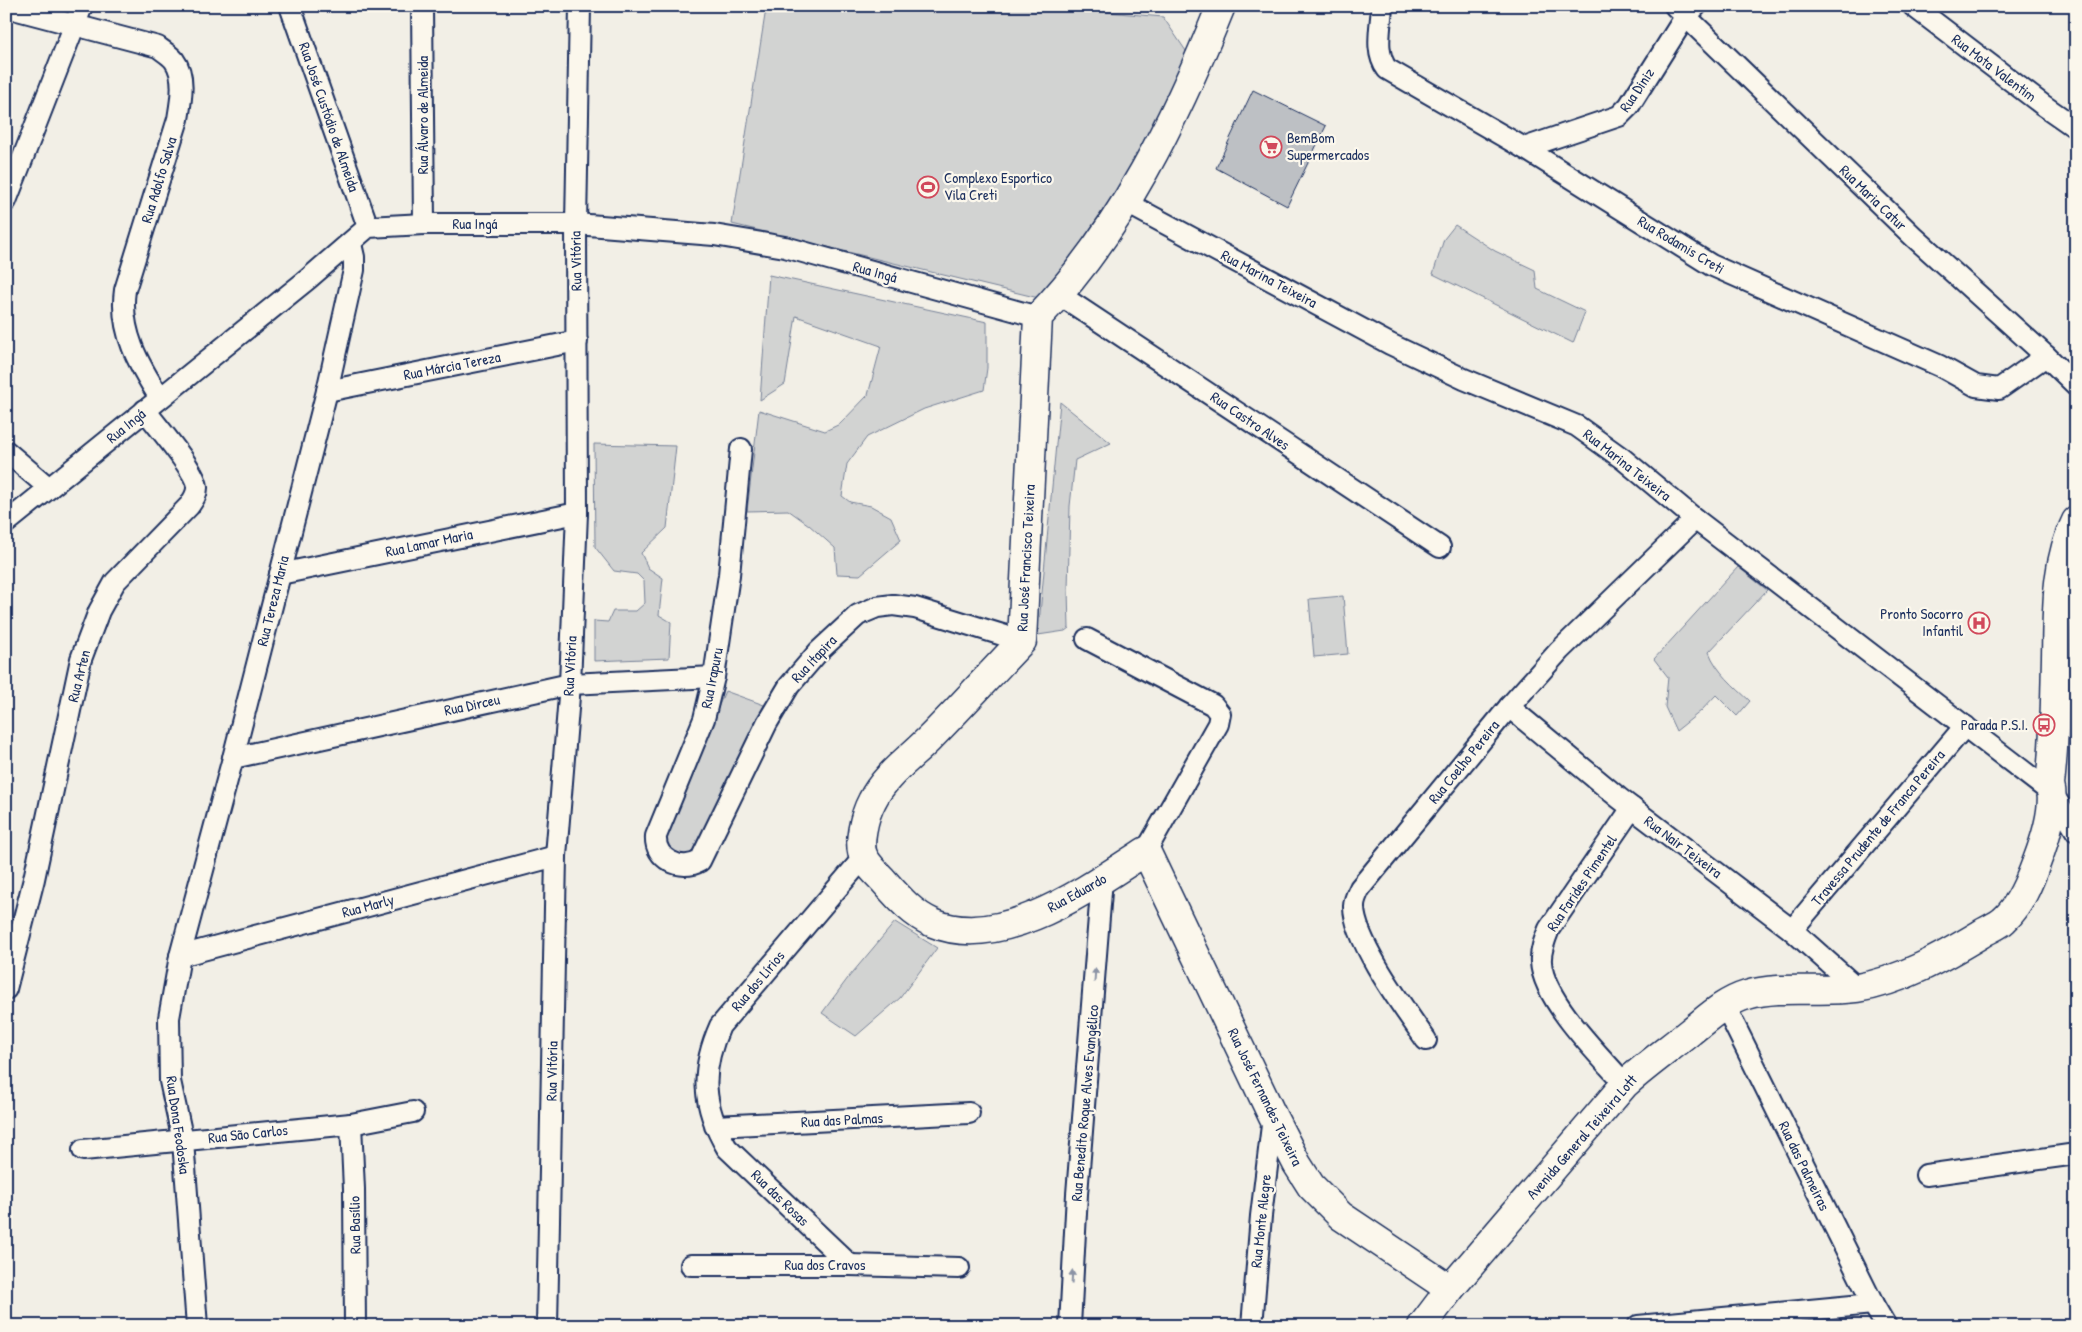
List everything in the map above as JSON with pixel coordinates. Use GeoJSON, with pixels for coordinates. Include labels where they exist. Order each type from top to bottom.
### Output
{"type":"FeatureCollection","features":[{"type":"Feature","properties":{"kind":"street"},"geometry":{"type":"LineString","coordinates":[[6,201],[82,6]]}},
{"type":"Feature","properties":{"kind":"street","name":"Rua José Custódio de Almeida"},"geometry":{"type":"LineString","coordinates":[[290,6],[368,227]]}},
{"type":"Feature","properties":{"kind":"street","name":"Rua Álvaro de Almeida"},"geometry":{"type":"LineString","coordinates":[[422,6],[424,224]]}},
{"type":"Feature","properties":{"kind":"street","name":"Rua Vitória"},"geometry":{"type":"LineString","coordinates":[[547,1326],[556,856],[570,684],[577,513],[576,224],[580,6]]}},
{"type":"Feature","properties":{"kind":"street"},"geometry":{"type":"LineString","coordinates":[[1038,317],[1060,295],[1109,228],[1157,148],[1192,76],[1221,6]]}},
{"type":"Feature","properties":{"kind":"street","name":"Rua Rodamis Creti"},"geometry":{"type":"LineString","coordinates":[[1382,6],[1379,49],[1381,61],[1387,69],[1524,148],[1711,265],[1940,366],[1976,386],[1999,389],[2046,356]]}},
{"type":"Feature","properties":{"kind":"street","name":"Rua Mota Valentim"},"geometry":{"type":"LineString","coordinates":[[1913,6],[2076,128]]}},
{"type":"Feature","properties":{"kind":"street","name":"Rua Adolfo Salva"},"geometry":{"type":"LineString","coordinates":[[6,7],[158,47],[174,60],[180,74],[182,95],[178,119],[124,290],[124,318],[129,340],[153,404]]}},
{"type":"Feature","properties":{"kind":"street","name":"Rua Diniz"},"geometry":{"type":"LineString","coordinates":[[1524,148],[1620,116],[1629,106],[1686,10]]}},
{"type":"Feature","properties":{"kind":"street","name":"Rua Maria Catur"},"geometry":{"type":"LineString","coordinates":[[1686,10],[1914,237],[2076,385]]}},
{"type":"Feature","properties":{"kind":"street","name":"Rua Marina Teixeira"},"geometry":{"type":"LineString","coordinates":[[1125,202],[1390,344],[1464,379],[1577,426],[1623,459],[1695,519],[2053,794]]}},
{"type":"Feature","properties":{"kind":"street","name":"Rua Ingá"},"geometry":{"type":"LineString","coordinates":[[6,523],[351,244],[368,227],[424,224],[576,224],[714,235],[785,247],[1038,317]]}},
{"type":"Feature","properties":{"kind":"street","name":"Rua Tereza Maria"},"geometry":{"type":"LineString","coordinates":[[180,956],[327,391],[354,270],[351,244]]}},
{"type":"Feature","properties":{"kind":"street","name":"Rua Castro Alves"},"geometry":{"type":"LineString","coordinates":[[1060,295],[1440,547]]}},
{"type":"Feature","properties":{"kind":"street","name":"Rua José Francisco Teixeira"},"geometry":{"type":"LineString","coordinates":[[863,858],[861,836],[865,818],[882,784],[929,740],[1022,641],[1038,317]]}},
{"type":"Feature","properties":{"kind":"street","name":"Rua Márcia Tereza"},"geometry":{"type":"LineString","coordinates":[[327,391],[577,341]]}},
{"type":"Feature","properties":{"kind":"street","name":"Rua Arten"},"geometry":{"type":"LineString","coordinates":[[6,989],[34,879],[81,659],[99,610],[114,582],[189,506],[196,496],[196,480],[153,404]]}},
{"type":"Feature","properties":{"kind":"street","name":"Rua Irapuru"},"geometry":{"type":"LineString","coordinates":[[700,861],[693,865],[685,866],[671,862],[660,854],[655,846],[656,836],[704,719],[714,677],[729,575],[741,448]]}},
{"type":"Feature","properties":{"kind":"street"},"geometry":{"type":"LineString","coordinates":[[6,451],[49,488]]}},
{"type":"Feature","properties":{"kind":"street","name":"Rua Lamar Maria"},"geometry":{"type":"LineString","coordinates":[[280,574],[577,513]]}},
{"type":"Feature","properties":{"kind":"street","name":"Rua Coelho Pereira"},"geometry":{"type":"LineString","coordinates":[[1426,1040],[1371,955],[1356,918],[1355,898],[1371,874],[1509,706],[1559,652],[1695,519]]}},
{"type":"Feature","properties":{"kind":"street","name":"Avenida General Teixeira Lott"},"geometry":{"type":"LineString","coordinates":[[1428,1324],[1450,1289],[1626,1084],[1650,1062],[1724,1004],[1748,995],[1778,990],[1857,988],[1895,977],[1925,965],[2004,920],[2020,898],[2032,873],[2044,841],[2053,794],[2050,784],[2055,708],[2058,600],[2062,562],[2070,532],[2076,521]]}},
{"type":"Feature","properties":{"kind":"street","name":"Rua Itapira"},"geometry":{"type":"LineString","coordinates":[[700,861],[767,723],[789,686],[819,651],[858,615],[877,607],[900,606],[915,608],[1022,641]]}},
{"type":"Feature","properties":{"kind":"street","name":"Rua Eduardo"},"geometry":{"type":"LineString","coordinates":[[863,858],[904,905],[932,922],[956,930],[981,931],[1012,925],[1050,908],[1102,879],[1146,851],[1218,724],[1220,714],[1213,705],[1087,639]]}},
{"type":"Feature","properties":{"kind":"street","name":"Rua Dirceu"},"geometry":{"type":"LineString","coordinates":[[233,758],[570,684],[714,677]]}},
{"type":"Feature","properties":{"kind":"street","name":"Rua Nair Teixeira"},"geometry":{"type":"LineString","coordinates":[[1509,706],[1632,808],[1792,930],[1857,988]]}},
{"type":"Feature","properties":{"kind":"street","name":"Travessa Prudente de Franca Pereira"},"geometry":{"type":"LineString","coordinates":[[1792,930],[1965,726]]}},
{"type":"Feature","properties":{"kind":"street"},"geometry":{"type":"LineString","coordinates":[[2053,794],[2076,831]]}},
{"type":"Feature","properties":{"kind":"street","name":"Rua Farides Pimentel"},"geometry":{"type":"LineString","coordinates":[[1626,1084],[1577,1028],[1551,994],[1541,962],[1542,948],[1549,929],[1632,808]]}},
{"type":"Feature","properties":{"kind":"street","name":"Rua José Fernandes Teixeira"},"geometry":{"type":"LineString","coordinates":[[1146,851],[1297,1164],[1325,1202],[1341,1216],[1450,1289]]}},
{"type":"Feature","properties":{"kind":"street","name":"Rua Marly"},"geometry":{"type":"LineString","coordinates":[[180,956],[556,856]]}},
{"type":"Feature","properties":{"kind":"street","name":"Rua dos Lírios"},"geometry":{"type":"LineString","coordinates":[[714,1126],[708,1099],[706,1074],[710,1049],[720,1026],[863,858]]}},
{"type":"Feature","properties":{"kind":"street","name":"Rua Benedito Roque Alves Evangélico"},"geometry":{"type":"LineString","coordinates":[[1070,1326],[1077,1194],[1102,879]]}},
{"type":"Feature","properties":{"kind":"street","name":"Rua Dona Feodoska"},"geometry":{"type":"LineString","coordinates":[[180,956],[169,1018],[170,1081],[182,1140],[197,1326]]}},
{"type":"Feature","properties":{"kind":"street","name":"Rua das Palmeiras"},"geometry":{"type":"LineString","coordinates":[[1724,1004],[1873,1304],[1886,1326]]}},
{"type":"Feature","properties":{"kind":"street","name":"Rua São Carlos"},"geometry":{"type":"LineString","coordinates":[[83,1150],[352,1124],[413,1112]]}},
{"type":"Feature","properties":{"kind":"street","name":"Rua das Palmas"},"geometry":{"type":"LineString","coordinates":[[714,1126],[969,1113]]}},
{"type":"Feature","properties":{"kind":"street","name":"Rua Monte Alegre"},"geometry":{"type":"LineString","coordinates":[[1252,1326],[1261,1216],[1273,1116]]}},
{"type":"Feature","properties":{"kind":"street","name":"Rua Basílio"},"geometry":{"type":"LineString","coordinates":[[352,1124],[355,1326]]}},
{"type":"Feature","properties":{"kind":"street","name":"Rua das Rosas"},"geometry":{"type":"LineString","coordinates":[[714,1126],[727,1148],[850,1265]]}},
{"type":"Feature","properties":{"kind":"street"},"geometry":{"type":"LineString","coordinates":[[1926,1175],[2076,1154]]}},
{"type":"Feature","properties":{"kind":"street","name":"Rua dos Cravos"},"geometry":{"type":"LineString","coordinates":[[691,1265],[850,1265],[959,1268]]}},
{"type":"Feature","properties":{"kind":"street"},"geometry":{"type":"LineString","coordinates":[[1638,1326],[1873,1304]]}},
{"type":"Feature","properties":{"kind":"shaded area","name":"Complexo Esportico Vila Creti"},"geometry":{"type":"Polygon","coordinates":[[[775,6],[1039,6],[1163,17],[1188,54],[1143,150],[1043,299],[732,224],[765,15],[775,6]]]}},
{"type":"Feature","properties":{"kind":"shaded area"},"geometry":{"type":"Polygon","coordinates":[[[1455,225],[1495,251],[1535,270],[1537,289],[1585,312],[1573,343],[1433,274],[1444,239],[1455,225]]]}},
{"type":"Feature","properties":{"kind":"shaded area"},"geometry":{"type":"Polygon","coordinates":[[[769,275],[987,322],[987,368],[984,390],[924,409],[867,437],[847,464],[842,496],[850,502],[871,506],[891,517],[901,540],[860,575],[837,574],[835,548],[809,525],[788,510],[747,511],[759,410],[825,431],[840,424],[868,395],[881,346],[796,316],[785,384],[760,400],[769,275]]]}},
{"type":"Feature","properties":{"kind":"shaded area"},"geometry":{"type":"Polygon","coordinates":[[[1060,402],[1111,443],[1075,460],[1070,506],[1069,628],[1065,631],[1038,635],[1060,402]]]}},
{"type":"Feature","properties":{"kind":"shaded area"},"geometry":{"type":"Polygon","coordinates":[[[594,444],[676,446],[667,528],[641,553],[648,568],[663,578],[659,615],[671,622],[669,658],[594,661],[594,621],[608,622],[613,611],[636,611],[645,603],[644,581],[637,574],[614,571],[595,547],[594,444]]]}},
{"type":"Feature","properties":{"kind":"shaded area"},"geometry":{"type":"Polygon","coordinates":[[[1738,567],[1767,590],[1709,652],[1721,672],[1750,701],[1737,716],[1716,695],[1701,711],[1676,731],[1665,707],[1668,677],[1654,659],[1738,567]]]}},
{"type":"Feature","properties":{"kind":"shaded area"},"geometry":{"type":"Polygon","coordinates":[[[1343,596],[1348,654],[1314,657],[1309,599],[1343,596]]]}},
{"type":"Feature","properties":{"kind":"shaded area"},"geometry":{"type":"Polygon","coordinates":[[[725,691],[764,705],[694,853],[681,857],[660,844],[725,691]]]}},
{"type":"Feature","properties":{"kind":"shaded area"},"geometry":{"type":"Polygon","coordinates":[[[895,922],[937,948],[900,998],[856,1036],[822,1013],[848,978],[895,922]]]}},
{"type":"Feature","properties":{"kind":"building","name":"BemBom Supermercados"},"geometry":{"type":"Polygon","coordinates":[[[1253,90],[1326,126],[1287,206],[1216,168],[1253,90]]]}},
{"type":"Feature","properties":{"kind":"place","name":"BemBom Supermercados"},"geometry":{"type":"Point","coordinates":[1271,147]}},
{"type":"Feature","properties":{"kind":"place","name":"Complexo Esportico Vila Creti"},"geometry":{"type":"Point","coordinates":[928,187]}},
{"type":"Feature","properties":{"kind":"place","name":"Pronto Socorro Infantil"},"geometry":{"type":"Point","coordinates":[1979,623]}},
{"type":"Feature","properties":{"kind":"place","name":"Parada P.S.I."},"geometry":{"type":"Point","coordinates":[2044,725]}}]}
